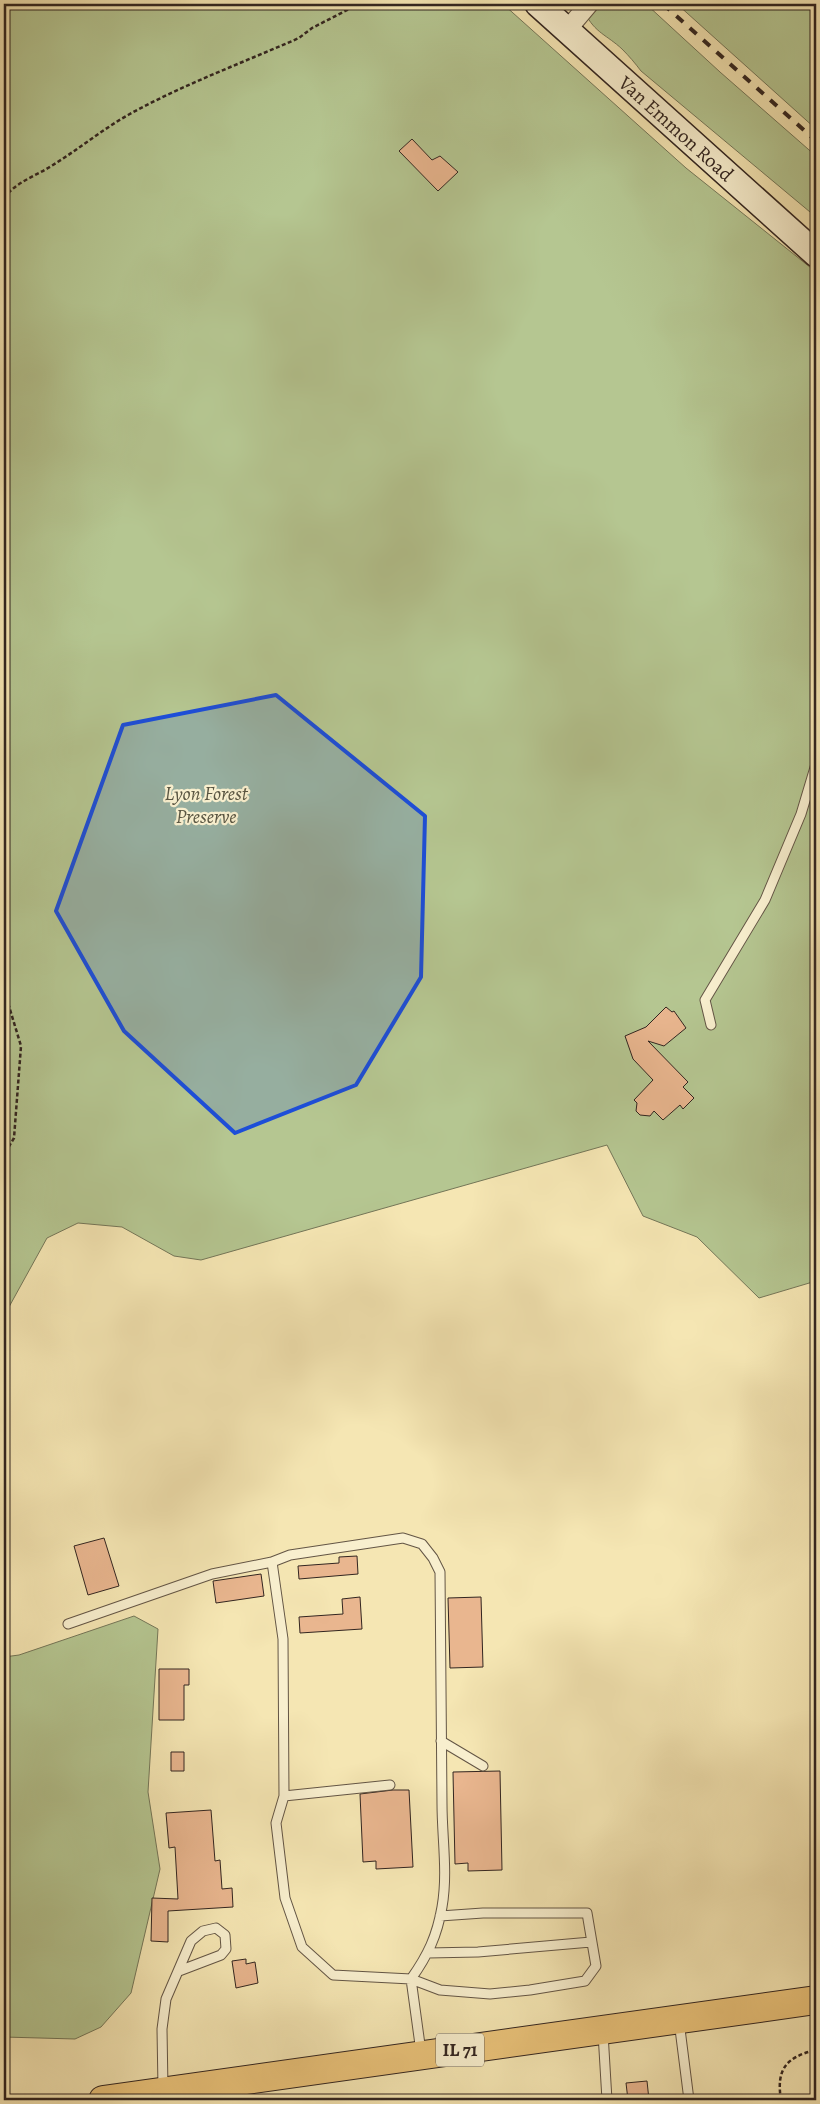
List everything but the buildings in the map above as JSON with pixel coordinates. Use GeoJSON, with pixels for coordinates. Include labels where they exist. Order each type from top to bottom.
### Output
{"type":"FeatureCollection","features":[{"type":"Feature","properties":{"kind":"main road","name":"IL 71"},"geometry":{"type":"LineString","coordinates":[[104,2100],[816,2000]]}},
{"type":"Feature","properties":{"kind":"street","name":"Van Emmon Road"},"geometry":{"type":"LineString","coordinates":[[538,4],[816,254]]}},
{"type":"Feature","properties":{"kind":"street"},"geometry":{"type":"LineString","coordinates":[[567,30],[589,4]]}},
{"type":"Feature","properties":{"kind":"lane"},"geometry":{"type":"LineString","coordinates":[[711,1025],[705,1000],[765,900],[801,814],[816,764]]}},
{"type":"Feature","properties":{"kind":"lane"},"geometry":{"type":"LineString","coordinates":[[68,1624],[212,1574],[272,1562],[290,1555],[403,1538],[422,1544],[440,1572],[442,1828],[445,1874],[435,1939],[412,1979],[421,2056]]}},
{"type":"Feature","properties":{"kind":"lane"},"geometry":{"type":"LineString","coordinates":[[272,1562],[283,1639],[284,1796],[276,1823],[284,1898],[302,1946],[333,1975],[412,1979],[440,1990],[490,1994],[530,1990],[585,1980],[596,1966],[588,1913],[483,1913],[440,1916]]}},
{"type":"Feature","properties":{"kind":"lane"},"geometry":{"type":"LineString","coordinates":[[441,1741],[483,1766]]}},
{"type":"Feature","properties":{"kind":"lane"},"geometry":{"type":"LineString","coordinates":[[284,1796],[390,1785]]}},
{"type":"Feature","properties":{"kind":"lane"},"geometry":{"type":"LineString","coordinates":[[163,2092],[162,2029],[166,1999],[191,1941],[203,1931],[216,1928],[225,1936],[226,1949],[222,1955],[179,1970]]}},
{"type":"Feature","properties":{"kind":"lane"},"geometry":{"type":"LineString","coordinates":[[428,1953],[478,1952],[591,1942]]}},
{"type":"Feature","properties":{"kind":"lane"},"geometry":{"type":"LineString","coordinates":[[678,2019],[689,2100]]}},
{"type":"Feature","properties":{"kind":"lane"},"geometry":{"type":"LineString","coordinates":[[602,2030],[607,2100]]}},
{"type":"Feature","properties":{"kind":"path"},"geometry":{"type":"LineString","coordinates":[[4,198],[27,180],[126,116],[172,92],[299,38],[312,28],[359,4]]}},
{"type":"Feature","properties":{"kind":"path"},"geometry":{"type":"LineString","coordinates":[[4,965],[5,993],[21,1046],[14,1138],[4,1155]]}},
{"type":"Feature","properties":{"kind":"path"},"geometry":{"type":"LineString","coordinates":[[781,2100],[779,2081],[784,2067],[798,2056],[816,2050]]}},
{"type":"Feature","properties":{"kind":"path"},"geometry":{"type":"LineString","coordinates":[[438,2100],[482,2096],[487,2100]]}},
{"type":"Feature","properties":{"kind":"highlighted area"},"geometry":{"type":"Polygon","coordinates":[[[276,695],[425,816],[421,977],[356,1085],[235,1133],[124,1031],[56,911],[123,725],[276,695]]]}},
{"type":"Feature","properties":{"kind":"green space","name":"Lyon Forest Preserve"},"geometry":{"type":"Polygon","coordinates":[[[4,4],[503,4],[686,168],[816,272],[816,1281],[759,1298],[697,1237],[643,1216],[607,1145],[201,1260],[174,1256],[122,1227],[78,1223],[47,1238],[4,1316],[4,4]]]}},
{"type":"Feature","properties":{"kind":"green space"},"geometry":{"type":"Polygon","coordinates":[[[594,4],[646,4],[816,156],[816,217],[641,71],[622,49],[597,29],[585,13],[594,4]]]}},
{"type":"Feature","properties":{"kind":"green space"},"geometry":{"type":"Polygon","coordinates":[[[677,4],[816,4],[816,129],[677,4]]]}},
{"type":"Feature","properties":{"kind":"green space"},"geometry":{"type":"Polygon","coordinates":[[[134,1616],[158,1629],[148,1792],[160,1869],[131,1993],[101,2027],[75,2039],[4,2037],[4,1657],[19,1655],[134,1616]]]}},
{"type":"Feature","properties":{"kind":"railway"},"geometry":{"type":"LineString","coordinates":[[663,4],[816,141]]}}]}
